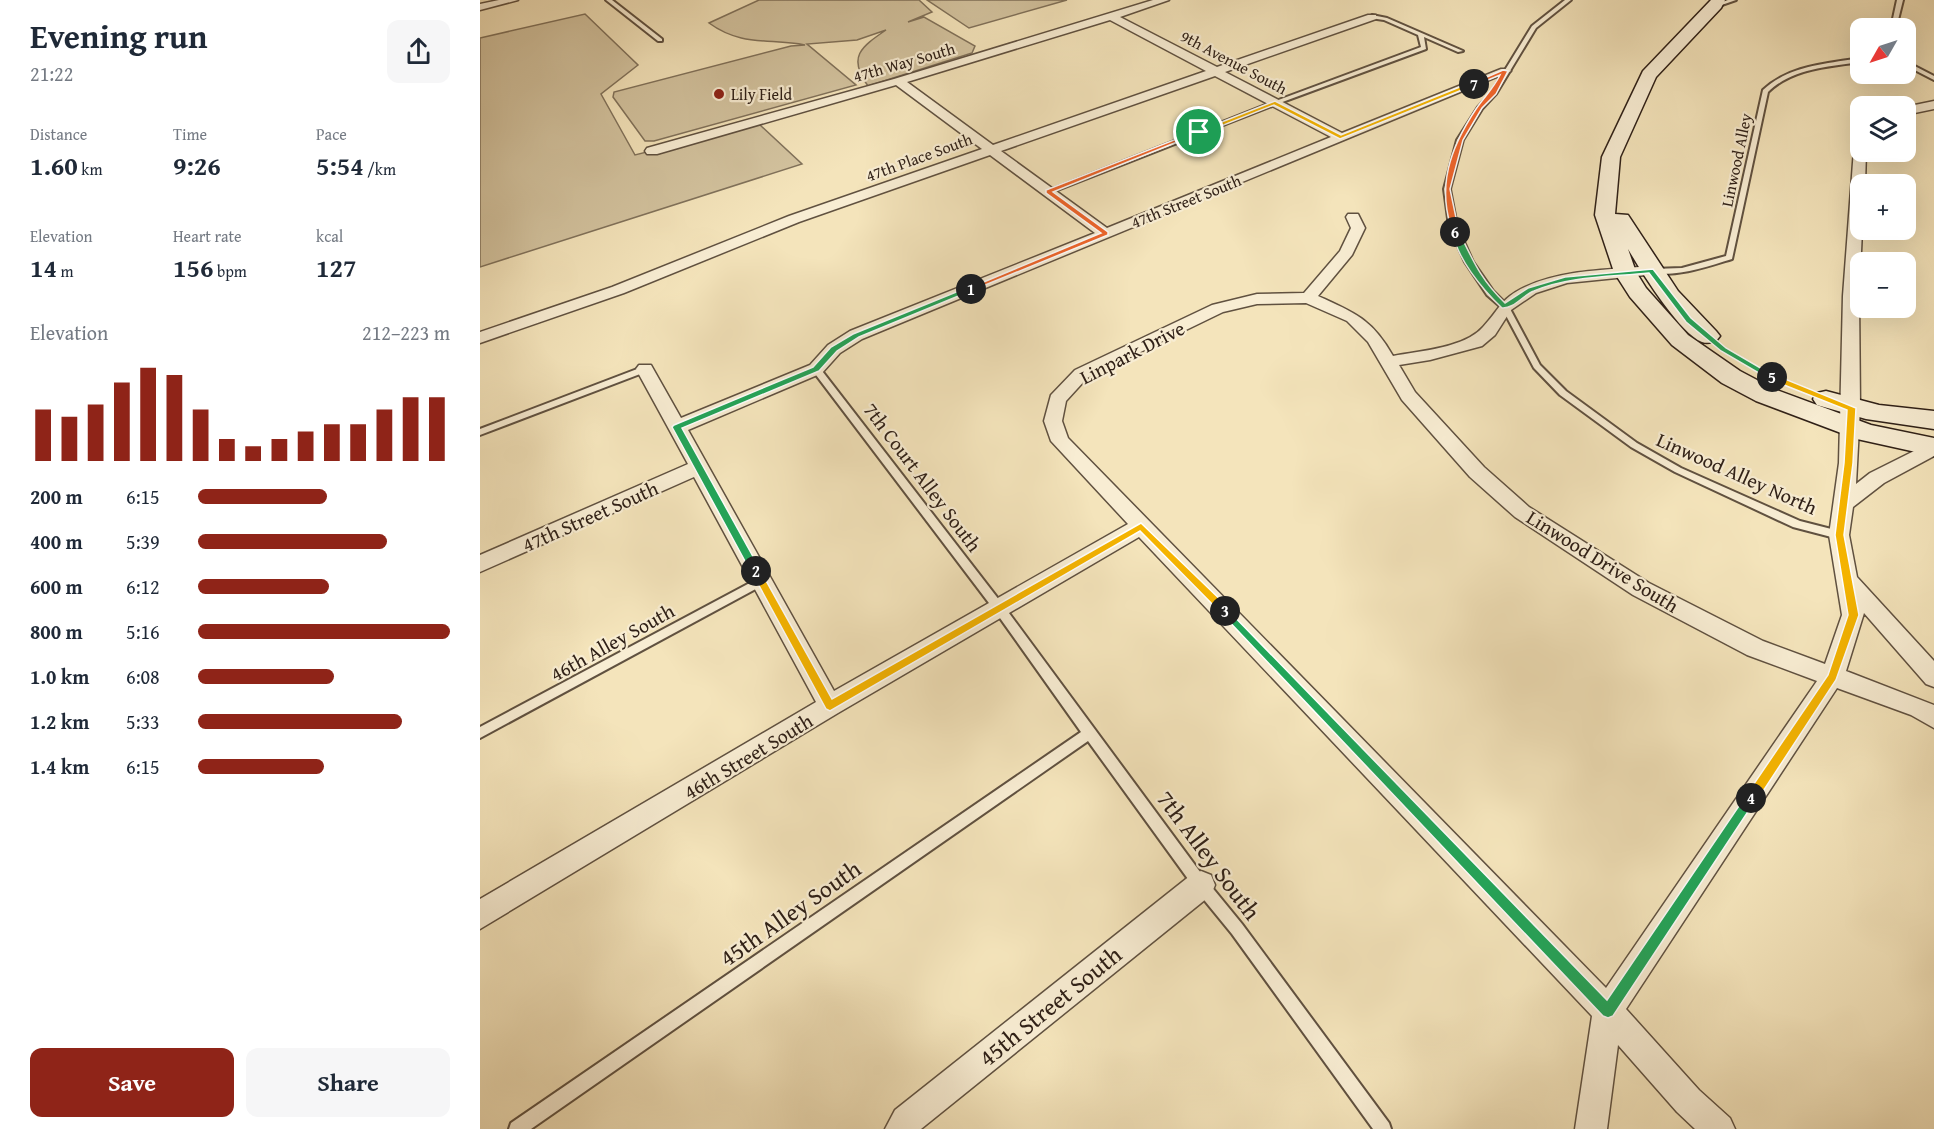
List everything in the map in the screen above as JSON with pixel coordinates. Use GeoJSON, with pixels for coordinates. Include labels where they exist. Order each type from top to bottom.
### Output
{"type":"FeatureCollection","features":[{"type":"Feature","properties":{"kind":"street"},"geometry":{"type":"LineString","coordinates":[[480,7],[513,0]]}},
{"type":"Feature","properties":{"kind":"street","name":"47th Way South"},"geometry":{"type":"LineString","coordinates":[[652,151],[898,81],[1164,0]]}},
{"type":"Feature","properties":{"kind":"street"},"geometry":{"type":"LineString","coordinates":[[1722,2],[1649,75],[1611,157],[1605,215],[1625,272],[1662,321],[1701,357],[1765,395],[1851,418],[1934,420]]}},
{"type":"Feature","properties":{"kind":"street","name":"9th Avenue South"},"geometry":{"type":"LineString","coordinates":[[1112,17],[1340,137]]}},
{"type":"Feature","properties":{"kind":"street","name":"47th Place South"},"geometry":{"type":"LineString","coordinates":[[480,338],[618,290],[794,219],[1372,17]]}},
{"type":"Feature","properties":{"kind":"street","name":"47th Street South"},"geometry":{"type":"LineString","coordinates":[[677,427],[816,369],[834,349],[856,335],[1505,71]]}},
{"type":"Feature","properties":{"kind":"street"},"geometry":{"type":"LineString","coordinates":[[898,81],[1106,234]]}},
{"type":"Feature","properties":{"kind":"street"},"geometry":{"type":"LineString","coordinates":[[1916,109],[1934,105]]}},
{"type":"Feature","properties":{"kind":"street"},"geometry":{"type":"LineString","coordinates":[[1591,1129],[1608,1011],[1832,677],[1854,615],[1839,535],[1849,463],[1851,296],[1859,162]]}},
{"type":"Feature","properties":{"kind":"street"},"geometry":{"type":"LineString","coordinates":[[1606,204],[1620,218],[1651,271],[1688,320],[1724,350],[1851,418],[1866,433],[1934,448]]}},
{"type":"Feature","properties":{"kind":"street"},"geometry":{"type":"LineString","coordinates":[[1308,298],[1347,252],[1358,228],[1353,217]]}},
{"type":"Feature","properties":{"kind":"street"},"geometry":{"type":"LineString","coordinates":[[1387,362],[1430,355],[1476,342],[1489,331],[1505,307],[1530,290],[1565,279],[1651,271]]}},
{"type":"Feature","properties":{"kind":"street","name":"Linpark Drive"},"geometry":{"type":"LineString","coordinates":[[1308,298],[1257,298],[1218,308],[1081,374],[1057,399],[1053,421],[1060,441],[1608,1011],[1688,1101],[1719,1129]]}},
{"type":"Feature","properties":{"kind":"street","name":"Linwood Drive South"},"geometry":{"type":"LineString","coordinates":[[1308,298],[1353,318],[1375,339],[1408,396],[1446,440],[1477,472],[1522,512],[1575,548],[1641,589],[1755,648],[1919,708],[1934,717]]}},
{"type":"Feature","properties":{"kind":"street"},"geometry":{"type":"LineString","coordinates":[[645,369],[830,706]]}},
{"type":"Feature","properties":{"kind":"street"},"geometry":{"type":"LineString","coordinates":[[1844,503],[1877,478],[1934,448]]}},
{"type":"Feature","properties":{"kind":"street","name":"47th Street South"},"geometry":{"type":"LineString","coordinates":[[480,564],[699,467]]}},
{"type":"Feature","properties":{"kind":"street","name":"46th Street South"},"geometry":{"type":"LineString","coordinates":[[480,915],[830,706],[1141,526]]}},
{"type":"Feature","properties":{"kind":"street"},"geometry":{"type":"LineString","coordinates":[[1848,581],[1934,676]]}},
{"type":"Feature","properties":{"kind":"street","name":"45th Street South"},"geometry":{"type":"LineString","coordinates":[[901,1129],[906,1121],[1201,885]]}},
{"type":"Feature","properties":{"kind":"lane"},"geometry":{"type":"LineString","coordinates":[[609,0],[660,40]]}},
{"type":"Feature","properties":{"kind":"lane","name":"Linwood Alley North"},"geometry":{"type":"LineString","coordinates":[[1568,0],[1534,27],[1493,94],[1480,108],[1460,140],[1447,189],[1453,226],[1469,262],[1490,292],[1505,307],[1537,366],[1563,393],[1634,445],[1678,470],[1797,524],[1839,535]]}},
{"type":"Feature","properties":{"kind":"lane"},"geometry":{"type":"LineString","coordinates":[[1896,18],[1900,0]]}},
{"type":"Feature","properties":{"kind":"lane"},"geometry":{"type":"LineString","coordinates":[[1372,17],[1379,16],[1460,51]]}},
{"type":"Feature","properties":{"kind":"lane"},"geometry":{"type":"LineString","coordinates":[[1048,192],[1275,103],[1424,48],[1420,34]]}},
{"type":"Feature","properties":{"kind":"lane","name":"Linwood Alley"},"geometry":{"type":"LineString","coordinates":[[1651,271],[1668,273],[1729,257],[1765,91],[1774,81],[1795,73],[1850,62]]}},
{"type":"Feature","properties":{"kind":"lane"},"geometry":{"type":"LineString","coordinates":[[1916,69],[1934,78]]}},
{"type":"Feature","properties":{"kind":"lane"},"geometry":{"type":"LineString","coordinates":[[480,432],[555,401],[645,369]]}},
{"type":"Feature","properties":{"kind":"lane","name":"7th Court Alley South"},"geometry":{"type":"LineString","coordinates":[[816,369],[999,608]]}},
{"type":"Feature","properties":{"kind":"lane","name":"46th Alley South"},"geometry":{"type":"LineString","coordinates":[[480,733],[761,581]]}},
{"type":"Feature","properties":{"kind":"lane","name":"7th Alley South"},"geometry":{"type":"LineString","coordinates":[[999,608],[1383,1129]]}},
{"type":"Feature","properties":{"kind":"lane","name":"45th Alley South"},"geometry":{"type":"LineString","coordinates":[[517,1129],[1089,733]]}},
{"type":"Feature","properties":{"kind":"shaded area"},"geometry":{"type":"Polygon","coordinates":[[[759,0],[919,0],[932,12],[908,22],[924,17],[975,46],[972,53],[868,86],[858,67],[858,60],[864,48],[886,30],[857,40],[807,44],[856,85],[654,141],[645,141],[613,97],[614,92],[791,46],[805,45],[745,39],[721,31],[709,23],[759,0]]]}},
{"type":"Feature","properties":{"kind":"shaded area"},"geometry":{"type":"Polygon","coordinates":[[[927,0],[1067,0],[969,28],[927,0]]]}},
{"type":"Feature","properties":{"kind":"shaded area"},"geometry":{"type":"Polygon","coordinates":[[[585,14],[638,65],[601,94],[635,155],[759,124],[802,164],[480,267],[480,38],[585,14]]]}},
{"type":"Feature","properties":{"kind":"place","name":"Lily Field"},"geometry":{"type":"Point","coordinates":[719,94]}},
{"type":"Feature","properties":{"kind":"route"},"geometry":{"type":"LineString","coordinates":[[1505,71],[1493,94],[1480,108],[1460,140],[1447,189],[1453,226],[1469,262],[1490,292],[1505,307],[1530,290],[1565,279],[1651,271],[1688,320],[1724,350],[1781,382],[1851,408],[1849,463],[1839,535],[1854,615],[1832,677],[1608,1011],[1141,526],[830,706],[677,427],[816,369],[834,349],[856,335],[1106,234],[1048,192],[1199,132],[1275,103],[1340,137],[1505,71]]}}]}
